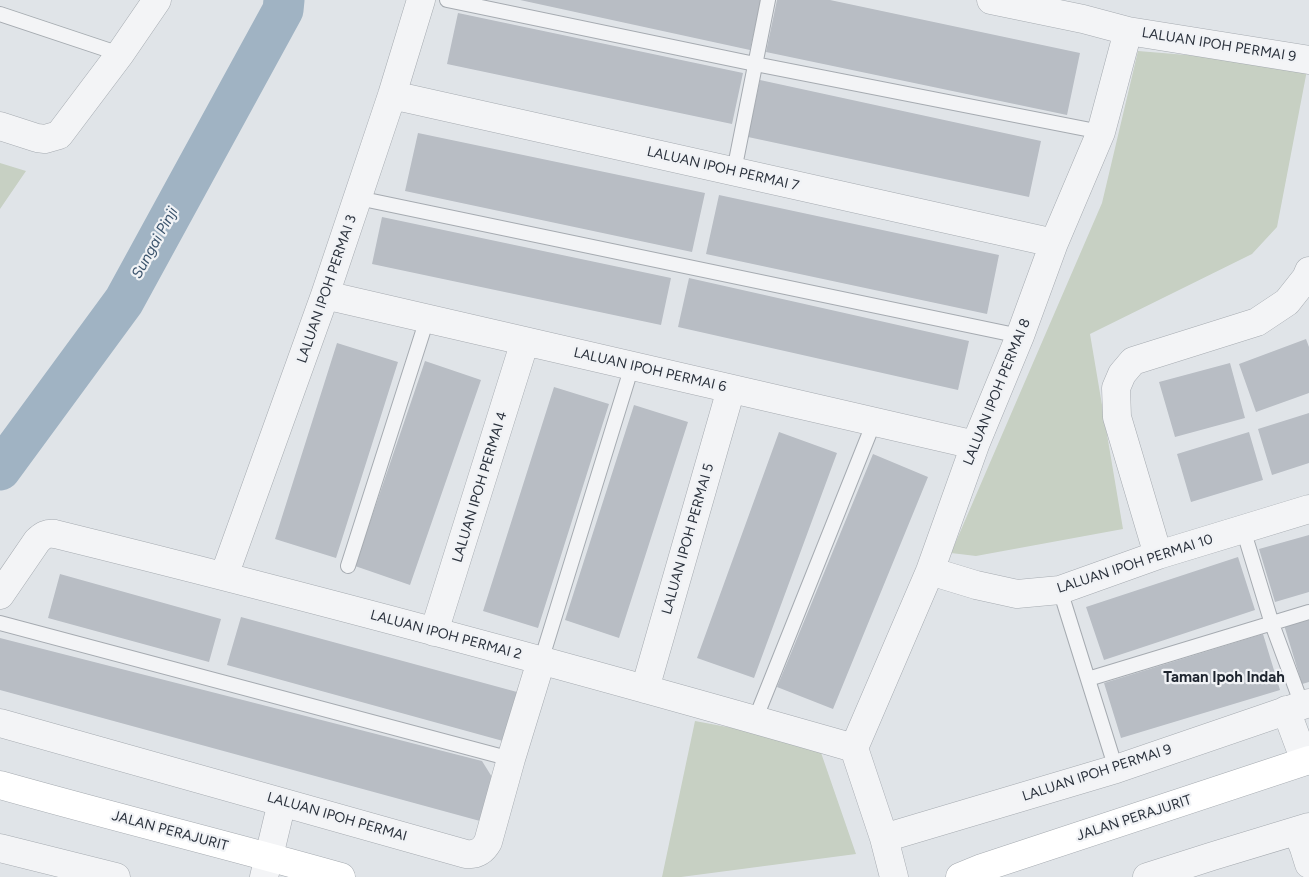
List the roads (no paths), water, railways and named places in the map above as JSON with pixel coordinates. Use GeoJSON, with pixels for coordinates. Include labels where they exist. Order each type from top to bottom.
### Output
{"type":"FeatureCollection","features":[{"type":"Feature","properties":{"kind":"street"},"geometry":{"type":"LineString","coordinates":[[0,126],[37,138],[45,139],[59,135],[120,54],[157,0]]}},
{"type":"Feature","properties":{"kind":"street","name":"LALUAN IPOH PERMAI 3"},"geometry":{"type":"LineString","coordinates":[[224,576],[325,295],[422,0]]}},
{"type":"Feature","properties":{"kind":"street","name":"LALUAN IPOH PERMAI 9"},"geometry":{"type":"LineString","coordinates":[[991,0],[1083,19],[1128,31],[1309,60]]}},
{"type":"Feature","properties":{"kind":"street","name":"LALUAN IPOH PERMAI 8"},"geometry":{"type":"LineString","coordinates":[[854,748],[930,570],[975,445],[1020,336],[1054,243],[1101,132],[1128,31]]}},
{"type":"Feature","properties":{"kind":"street","name":"LALUAN IPOH PERMAI 7"},"geometry":{"type":"LineString","coordinates":[[392,95],[1054,243]]}},
{"type":"Feature","properties":{"kind":"street"},"geometry":{"type":"LineString","coordinates":[[1158,555],[1116,417],[1116,388],[1122,374],[1133,361],[1258,322],[1287,302],[1306,278],[1309,271]]}},
{"type":"Feature","properties":{"kind":"street","name":"LALUAN IPOH PERMAI 6"},"geometry":{"type":"LineString","coordinates":[[325,295],[975,445]]}},
{"type":"Feature","properties":{"kind":"street","name":"LALUAN IPOH PERMAI 4"},"geometry":{"type":"LineString","coordinates":[[434,632],[525,341]]}},
{"type":"Feature","properties":{"kind":"street","name":"LALUAN IPOH PERMAI 5"},"geometry":{"type":"LineString","coordinates":[[645,689],[731,389]]}},
{"type":"Feature","properties":{"kind":"street","name":"LALUAN IPOH PERMAI 10"},"geometry":{"type":"LineString","coordinates":[[930,570],[976,585],[1017,594],[1060,590],[1158,555],[1309,509]]}},
{"type":"Feature","properties":{"kind":"street","name":"LALUAN IPOH PERMAI 2"},"geometry":{"type":"LineString","coordinates":[[0,594],[37,541],[42,536],[56,534],[224,576],[434,632],[854,748]]}},
{"type":"Feature","properties":{"kind":"street","name":"LALUAN IPOH PERMAI"},"geometry":{"type":"LineString","coordinates":[[0,722],[466,854],[473,854],[485,848],[488,842],[541,662]]}},
{"type":"Feature","properties":{"kind":"street"},"geometry":{"type":"LineString","coordinates":[[1299,706],[1307,761]]}},
{"type":"Feature","properties":{"kind":"street","name":"LALUAN IPOH PERMAI 9"},"geometry":{"type":"LineString","coordinates":[[884,838],[1116,769],[1299,706]]}},
{"type":"Feature","properties":{"kind":"street"},"geometry":{"type":"LineString","coordinates":[[854,748],[884,838],[894,877]]}},
{"type":"Feature","properties":{"kind":"street","name":"JALAN PERAJURIT"},"geometry":{"type":"LineString","coordinates":[[960,877],[982,868],[1307,761]]}},
{"type":"Feature","properties":{"kind":"street","name":"JALAN PERAJURIT"},"geometry":{"type":"LineString","coordinates":[[0,785],[74,806],[266,867],[341,877]]}},
{"type":"Feature","properties":{"kind":"street"},"geometry":{"type":"LineString","coordinates":[[266,867],[282,802]]}},
{"type":"Feature","properties":{"kind":"street"},"geometry":{"type":"LineString","coordinates":[[1147,877],[1303,829],[1304,848],[1309,864]]}},
{"type":"Feature","properties":{"kind":"street"},"geometry":{"type":"LineString","coordinates":[[0,848],[116,877]]}},
{"type":"Feature","properties":{"kind":"lane"},"geometry":{"type":"LineString","coordinates":[[446,0],[755,64],[1101,132]]}},
{"type":"Feature","properties":{"kind":"lane"},"geometry":{"type":"LineString","coordinates":[[734,171],[768,0]]}},
{"type":"Feature","properties":{"kind":"lane"},"geometry":{"type":"LineString","coordinates":[[0,14],[120,54]]}},
{"type":"Feature","properties":{"kind":"lane"},"geometry":{"type":"LineString","coordinates":[[358,198],[1020,336]]}},
{"type":"Feature","properties":{"kind":"lane"},"geometry":{"type":"LineString","coordinates":[[348,566],[427,319]]}},
{"type":"Feature","properties":{"kind":"lane"},"geometry":{"type":"LineString","coordinates":[[541,662],[632,366]]}},
{"type":"Feature","properties":{"kind":"lane"},"geometry":{"type":"LineString","coordinates":[[754,720],[874,422]]}},
{"type":"Feature","properties":{"kind":"lane"},"geometry":{"type":"LineString","coordinates":[[1243,528],[1299,706]]}},
{"type":"Feature","properties":{"kind":"lane"},"geometry":{"type":"LineString","coordinates":[[1060,590],[1116,769]]}},
{"type":"Feature","properties":{"kind":"lane"},"geometry":{"type":"LineString","coordinates":[[1088,679],[1309,612]]}},
{"type":"Feature","properties":{"kind":"lane"},"geometry":{"type":"LineString","coordinates":[[0,623],[511,759]]}},
{"type":"Feature","properties":{"kind":"waterway","name":"Sungai Pinji"},"geometry":{"type":"LineString","coordinates":[[0,470],[124,301],[283,10],[284,0]]}},
{"type":"Feature","properties":{"kind":"district","name":"Taman Ipoh Indah"},"geometry":{"type":"Point","coordinates":[1224,678]}}]}
